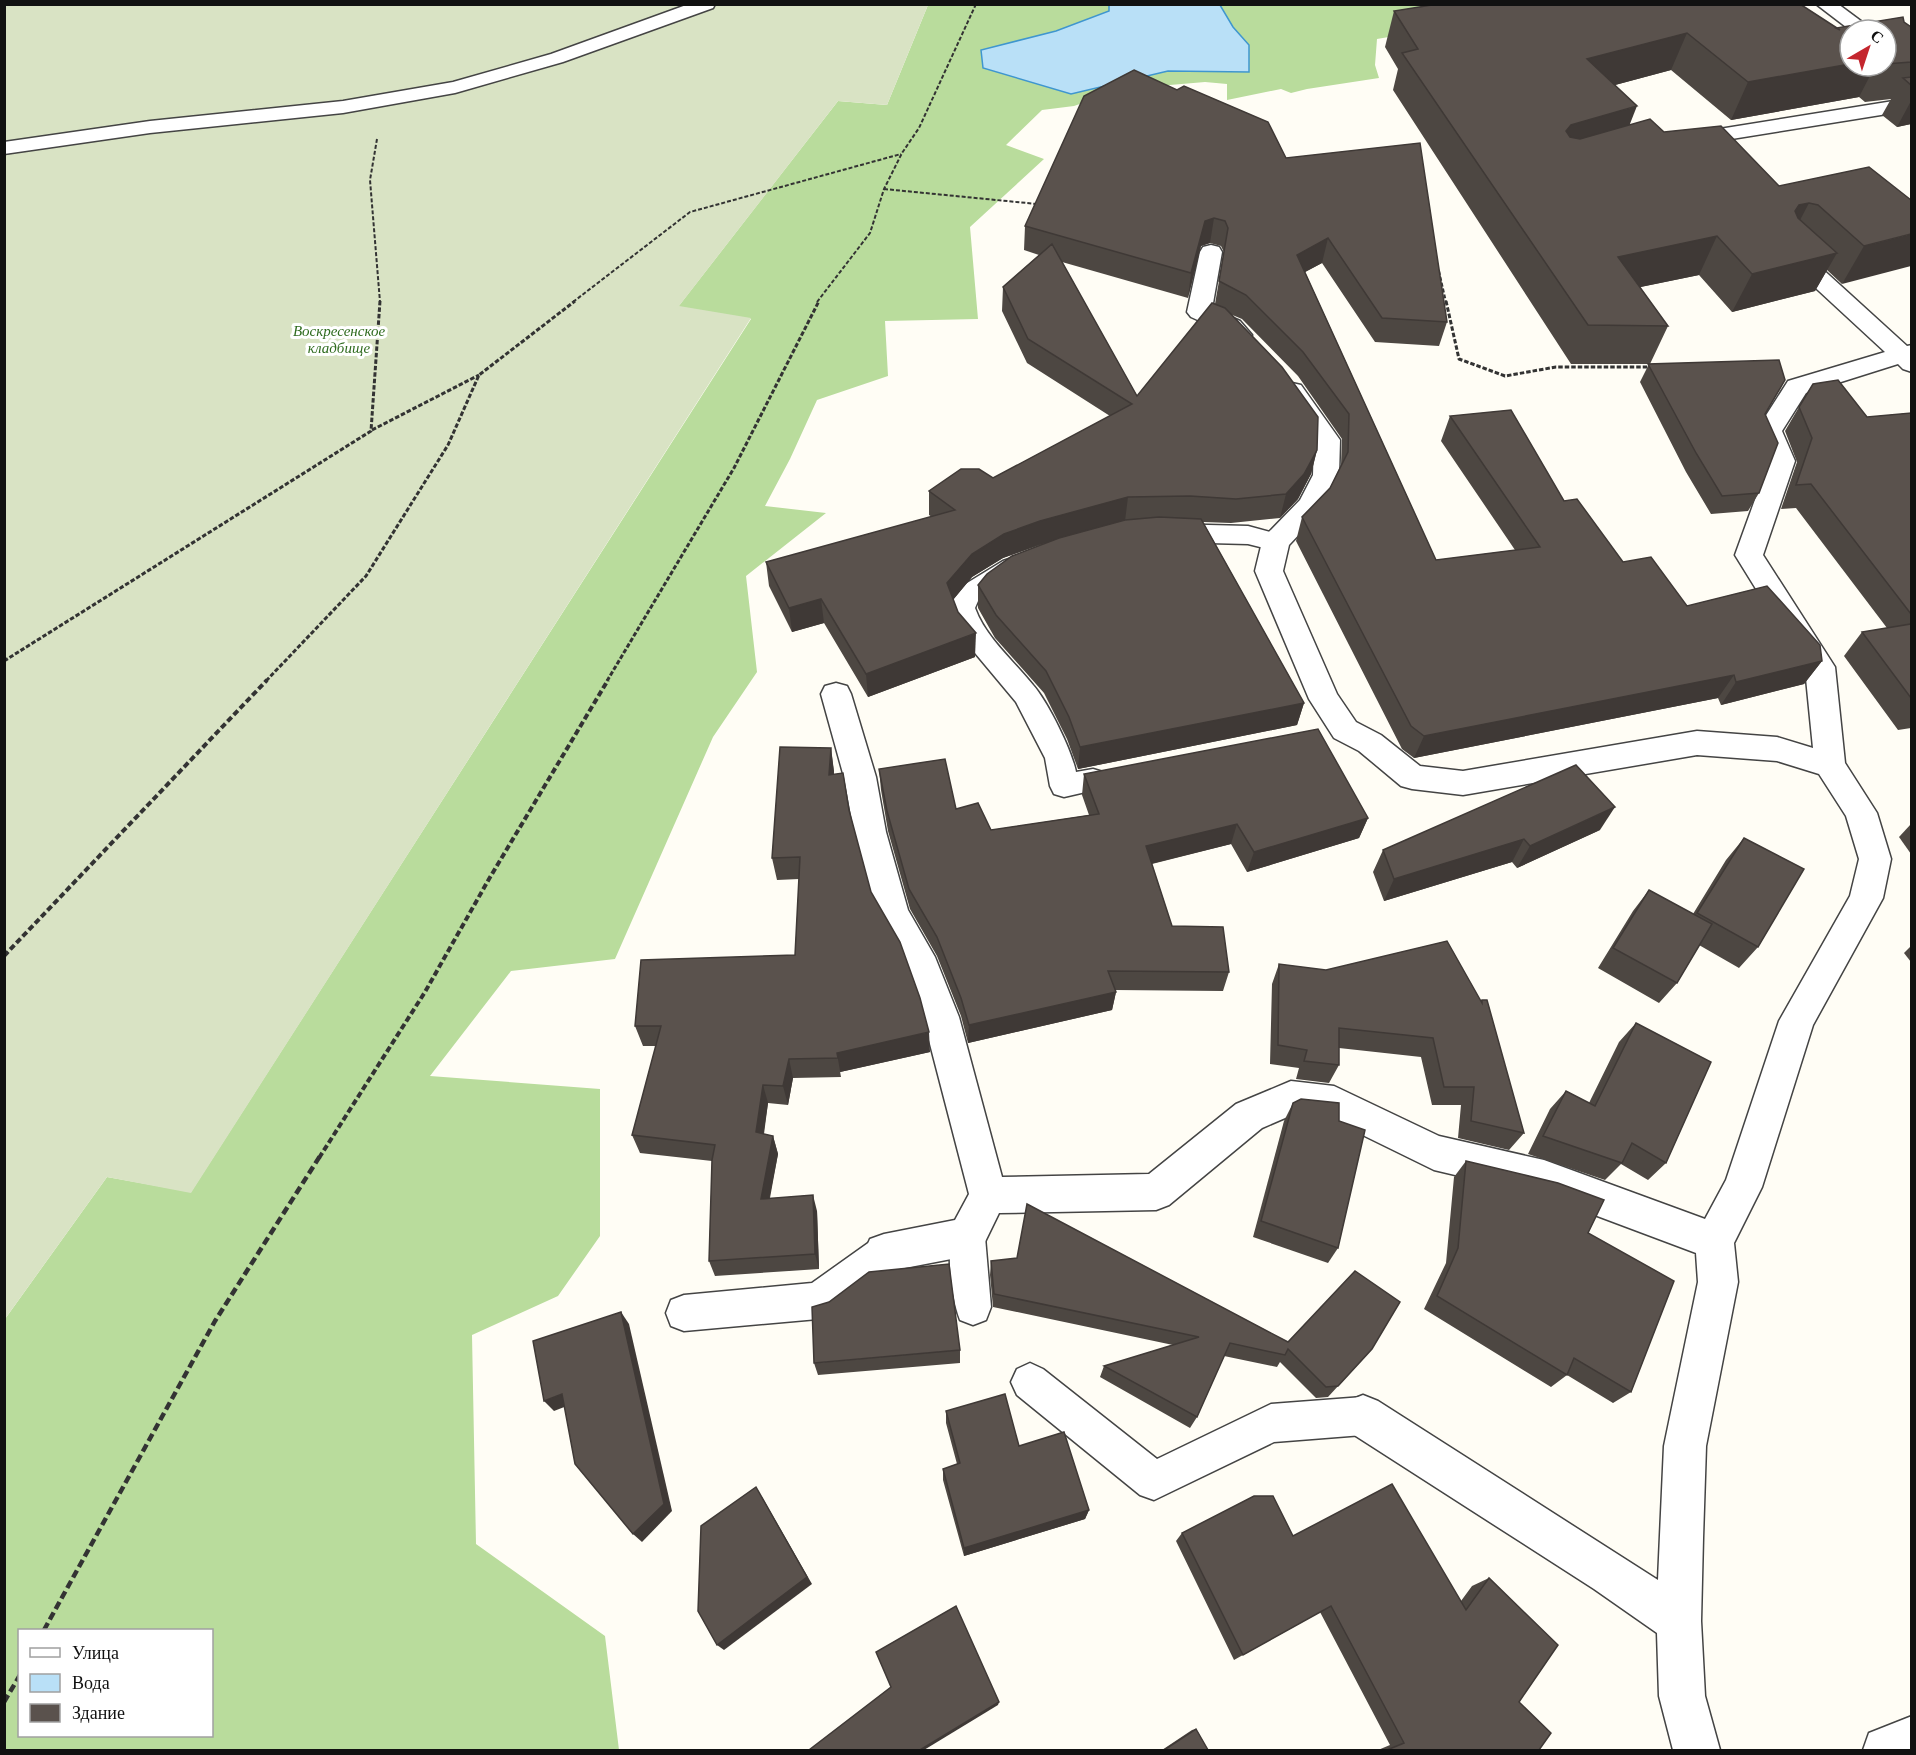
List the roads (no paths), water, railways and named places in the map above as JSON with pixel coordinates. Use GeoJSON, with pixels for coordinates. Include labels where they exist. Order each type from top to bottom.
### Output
{"type":"FeatureCollection","features":[{"type":"Feature","properties":{"kind":"street"},"geometry":{"type":"LineString","coordinates":[[1825,4],[1845,18]]}},
{"type":"Feature","properties":{"kind":"street"},"geometry":{"type":"LineString","coordinates":[[1788,250],[1908,358]]}},
{"type":"Feature","properties":{"kind":"street"},"geometry":{"type":"LineString","coordinates":[[1211,252],[1199,312],[1231,326],[1287,384],[1327,440],[1326,475],[1311,506],[1276,542],[1269,572],[1324,699],[1345,730],[1370,743],[1412,777],[1463,783],[1697,743],[1777,749],[1830,765]]}},
{"type":"Feature","properties":{"kind":"street"},"geometry":{"type":"LineString","coordinates":[[1696,1750],[1682,1696],[1678,1621],[1685,1446],[1718,1282],[1714,1241],[1743,1187],[1797,1021],[1866,898],[1875,859],[1861,813],[1830,765],[1820,667],[1749,555],[1782,461],[1769,431],[1797,387],[1908,358]]}},
{"type":"Feature","properties":{"kind":"street"},"geometry":{"type":"LineString","coordinates":[[836,694],[860,777],[870,832],[892,914],[918,957],[941,1017],[988,1197],[967,1237],[884,1253]]}},
{"type":"Feature","properties":{"kind":"street"},"geometry":{"type":"LineString","coordinates":[[1311,737],[1345,730]]}},
{"type":"Feature","properties":{"kind":"street"},"geometry":{"type":"LineString","coordinates":[[988,1197],[1023,1193],[1156,1192],[1249,1116],[1291,1098],[1334,1103],[1434,1152],[1544,1178],[1714,1241]]}},
{"type":"Feature","properties":{"kind":"street"},"geometry":{"type":"LineString","coordinates":[[1362,1416],[1610,1573],[1678,1621]]}},
{"type":"Feature","properties":{"kind":"street"},"geometry":{"type":"LineString","coordinates":[[1886,1750],[1911,1739]]}},
{"type":"Feature","properties":{"kind":"lane"},"geometry":{"type":"LineString","coordinates":[[4,148],[150,127],[343,107],[455,87],[557,58],[707,4]]}},
{"type":"Feature","properties":{"kind":"lane"},"geometry":{"type":"LineString","coordinates":[[1673,142],[1856,110],[1911,105]]}},
{"type":"Feature","properties":{"kind":"lane"},"geometry":{"type":"LineString","coordinates":[[1143,532],[1248,536],[1276,542]]}},
{"type":"Feature","properties":{"kind":"lane"},"geometry":{"type":"LineString","coordinates":[[1031,558],[998,574],[968,596],[962,608],[969,628],[1026,695],[1059,758],[1064,786],[1104,777]]}},
{"type":"Feature","properties":{"kind":"lane"},"geometry":{"type":"LineString","coordinates":[[967,1237],[973,1307]]}},
{"type":"Feature","properties":{"kind":"lane"},"geometry":{"type":"LineString","coordinates":[[684,1313],[818,1301],[884,1253]]}},
{"type":"Feature","properties":{"kind":"lane"},"geometry":{"type":"LineString","coordinates":[[1030,1382],[1154,1481],[1271,1423],[1362,1416]]}},
{"type":"Feature","properties":{"kind":"water"},"geometry":{"type":"Polygon","coordinates":[[[1109,5],[1220,5],[1233,27],[1249,45],[1249,72],[1168,71],[1071,94],[983,68],[981,50],[1056,31],[1109,11],[1109,5]]]}},
{"type":"Feature","properties":{"kind":"park label","name":"Воскресенское кладбище"},"geometry":{"type":"Point","coordinates":[339,340]}}]}
